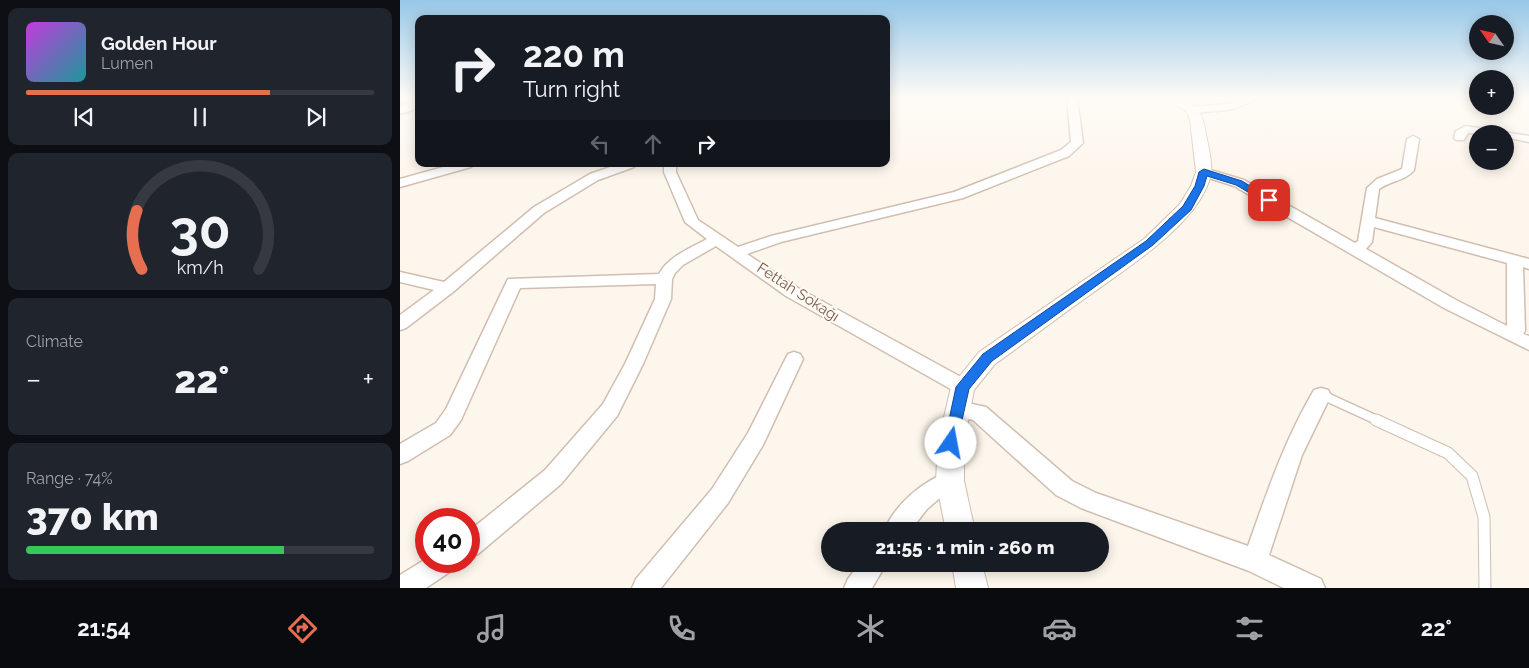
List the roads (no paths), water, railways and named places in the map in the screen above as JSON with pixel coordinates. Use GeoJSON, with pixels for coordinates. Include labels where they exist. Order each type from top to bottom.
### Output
{"type":"FeatureCollection","features":[{"type":"Feature","properties":{"kind":"street"},"geometry":{"type":"LineString","coordinates":[[737,252],[754,245],[831,225],[958,195],[1065,153],[1077,143],[1075,125]]}},
{"type":"Feature","properties":{"kind":"street"},"geometry":{"type":"LineString","coordinates":[[958,522],[950,481],[951,443],[960,398],[987,358],[1150,243],[1187,208],[1204,172],[1198,125]]}},
{"type":"Feature","properties":{"kind":"street"},"geometry":{"type":"LineString","coordinates":[[1460,138],[1462,131],[1469,129]]}},
{"type":"Feature","properties":{"kind":"street"},"geometry":{"type":"LineString","coordinates":[[1514,136],[1529,138]]}},
{"type":"Feature","properties":{"kind":"street"},"geometry":{"type":"LineString","coordinates":[[1357,250],[1365,242],[1373,188],[1380,182],[1397,177],[1408,170],[1413,139]]}},
{"type":"Feature","properties":{"kind":"street"},"geometry":{"type":"LineString","coordinates":[[400,183],[442,167]]}},
{"type":"Feature","properties":{"kind":"street"},"geometry":{"type":"LineString","coordinates":[[425,174],[454,167]]}},
{"type":"Feature","properties":{"kind":"street"},"geometry":{"type":"LineString","coordinates":[[400,324],[448,288],[539,210],[594,177],[622,167]]}},
{"type":"Feature","properties":{"kind":"street","name":"Fettah Sokağı"},"geometry":{"type":"LineString","coordinates":[[670,167],[670,172],[692,222],[792,292],[960,398],[1064,488],[1089,501],[1255,562],[1312,588]]}},
{"type":"Feature","properties":{"kind":"street"},"geometry":{"type":"LineString","coordinates":[[1204,172],[1239,183],[1450,304],[1529,344]]}},
{"type":"Feature","properties":{"kind":"street"},"geometry":{"type":"LineString","coordinates":[[1369,221],[1522,262],[1516,331],[1512,336]]}},
{"type":"Feature","properties":{"kind":"street"},"geometry":{"type":"LineString","coordinates":[[480,537],[553,477],[610,410],[634,364],[663,299],[664,279],[668,271],[678,262],[717,239]]}},
{"type":"Feature","properties":{"kind":"street"},"geometry":{"type":"LineString","coordinates":[[400,277],[448,288]]}},
{"type":"Feature","properties":{"kind":"street"},"geometry":{"type":"LineString","coordinates":[[400,454],[442,429],[454,414],[514,283],[664,279]]}},
{"type":"Feature","properties":{"kind":"street"},"geometry":{"type":"LineString","coordinates":[[645,588],[720,496],[756,439],[794,359]]}},
{"type":"Feature","properties":{"kind":"street"},"geometry":{"type":"LineString","coordinates":[[1255,562],[1292,453],[1307,418],[1321,395]]}},
{"type":"Feature","properties":{"kind":"street"},"geometry":{"type":"LineString","coordinates":[[902,522],[916,503],[936,487],[950,481]]}},
{"type":"Feature","properties":{"kind":"street"},"geometry":{"type":"LineString","coordinates":[[857,588],[868,572]]}},
{"type":"Feature","properties":{"kind":"street"},"geometry":{"type":"LineString","coordinates":[[969,572],[972,588]]}},
{"type":"Feature","properties":{"kind":"street"},"geometry":{"type":"LineString","coordinates":[[403,588],[426,573]]}},
{"type":"Feature","properties":{"kind":"lane"},"geometry":{"type":"LineString","coordinates":[[1321,395],[1448,453],[1472,476],[1484,517],[1486,588]]}}]}
